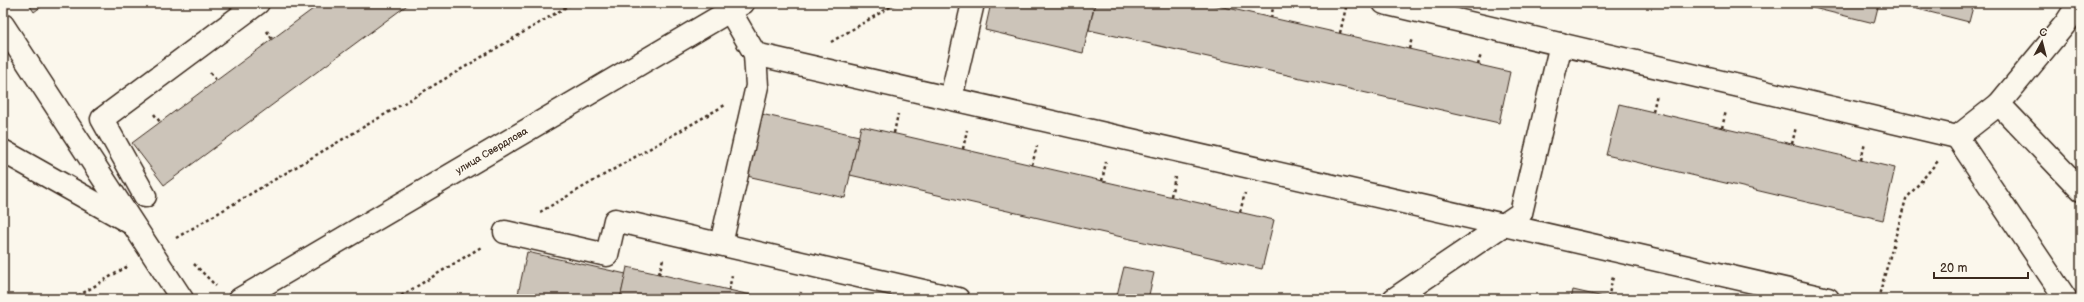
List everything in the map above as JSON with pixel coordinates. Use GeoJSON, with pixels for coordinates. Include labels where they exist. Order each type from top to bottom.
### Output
{"type":"FeatureCollection","features":[{"type":"Feature","properties":{"kind":"main road"},"geometry":{"type":"LineString","coordinates":[[145,196],[102,119],[258,3]]}},
{"type":"Feature","properties":{"kind":"main road"},"geometry":{"type":"LineString","coordinates":[[951,98],[973,3]]}},
{"type":"Feature","properties":{"kind":"main road"},"geometry":{"type":"LineString","coordinates":[[1384,3],[1957,137],[2066,299]]}},
{"type":"Feature","properties":{"kind":"main road"},"geometry":{"type":"LineString","coordinates":[[1957,137],[1999,104],[2066,23],[2079,3]]}},
{"type":"Feature","properties":{"kind":"main road"},"geometry":{"type":"LineString","coordinates":[[721,244],[757,86],[755,54],[736,7]]}},
{"type":"Feature","properties":{"kind":"main road","name":"улица Свердлова"},"geometry":{"type":"LineString","coordinates":[[240,299],[736,7]]}},
{"type":"Feature","properties":{"kind":"main road"},"geometry":{"type":"LineString","coordinates":[[3,25],[182,299]]}},
{"type":"Feature","properties":{"kind":"main road"},"geometry":{"type":"LineString","coordinates":[[1394,299],[1521,213],[1561,44]]}},
{"type":"Feature","properties":{"kind":"main road"},"geometry":{"type":"LineString","coordinates":[[755,54],[1828,299]]}},
{"type":"Feature","properties":{"kind":"main road"},"geometry":{"type":"LineString","coordinates":[[1999,104],[2081,190]]}},
{"type":"Feature","properties":{"kind":"main road"},"geometry":{"type":"LineString","coordinates":[[3,151],[133,224]]}},
{"type":"Feature","properties":{"kind":"main road"},"geometry":{"type":"LineString","coordinates":[[505,232],[607,255],[615,220],[958,299]]}},
{"type":"Feature","properties":{"kind":"path"},"geometry":{"type":"LineString","coordinates":[[73,299],[573,3]]}},
{"type":"Feature","properties":{"kind":"path"},"geometry":{"type":"LineString","coordinates":[[796,63],[897,3]]}},
{"type":"Feature","properties":{"kind":"path"},"geometry":{"type":"LineString","coordinates":[[1271,18],[1274,3]]}},
{"type":"Feature","properties":{"kind":"path"},"geometry":{"type":"LineString","coordinates":[[1340,33],[1347,3]]}},
{"type":"Feature","properties":{"kind":"path"},"geometry":{"type":"LineString","coordinates":[[396,299],[505,232],[757,86]]}},
{"type":"Feature","properties":{"kind":"path"},"geometry":{"type":"LineString","coordinates":[[1878,299],[1906,199],[1957,137]]}},
{"type":"Feature","properties":{"kind":"building"},"geometry":{"type":"Polygon","coordinates":[[[28,3],[46,3],[34,12],[28,3]]]}},
{"type":"Feature","properties":{"kind":"building"},"geometry":{"type":"Polygon","coordinates":[[[321,3],[410,3],[164,185],[132,143],[321,3]]]}},
{"type":"Feature","properties":{"kind":"building"},"geometry":{"type":"Polygon","coordinates":[[[991,3],[1095,3],[1083,53],[985,30],[991,3]]]}},
{"type":"Feature","properties":{"kind":"building"},"geometry":{"type":"Polygon","coordinates":[[[1095,3],[1206,3],[1510,72],[1499,123],[1089,30],[1095,3]]]}},
{"type":"Feature","properties":{"kind":"building"},"geometry":{"type":"Polygon","coordinates":[[[1793,3],[1879,3],[1874,23],[1793,3]]]}},
{"type":"Feature","properties":{"kind":"building"},"geometry":{"type":"Polygon","coordinates":[[[1894,3],[1974,3],[1969,22],[1894,3]]]}},
{"type":"Feature","properties":{"kind":"building"},"geometry":{"type":"Polygon","coordinates":[[[1619,104],[1895,168],[1883,220],[1606,155],[1619,104]]]}},
{"type":"Feature","properties":{"kind":"building"},"geometry":{"type":"Polygon","coordinates":[[[761,114],[859,136],[845,198],[747,176],[761,114]]]}},
{"type":"Feature","properties":{"kind":"building"},"geometry":{"type":"Polygon","coordinates":[[[861,126],[1274,220],[1262,269],[850,175],[861,126]]]}},
{"type":"Feature","properties":{"kind":"building"},"geometry":{"type":"Polygon","coordinates":[[[527,252],[626,274],[620,299],[517,299],[527,252]]]}},
{"type":"Feature","properties":{"kind":"building"},"geometry":{"type":"Polygon","coordinates":[[[627,267],[659,274],[768,299],[620,299],[627,267]]]}},
{"type":"Feature","properties":{"kind":"building"},"geometry":{"type":"Polygon","coordinates":[[[1124,267],[1154,273],[1148,299],[1116,299],[1124,267]]]}},
{"type":"Feature","properties":{"kind":"building"},"geometry":{"type":"Polygon","coordinates":[[[1573,290],[1608,298],[1612,299],[1571,299],[1573,290]]]}}]}
